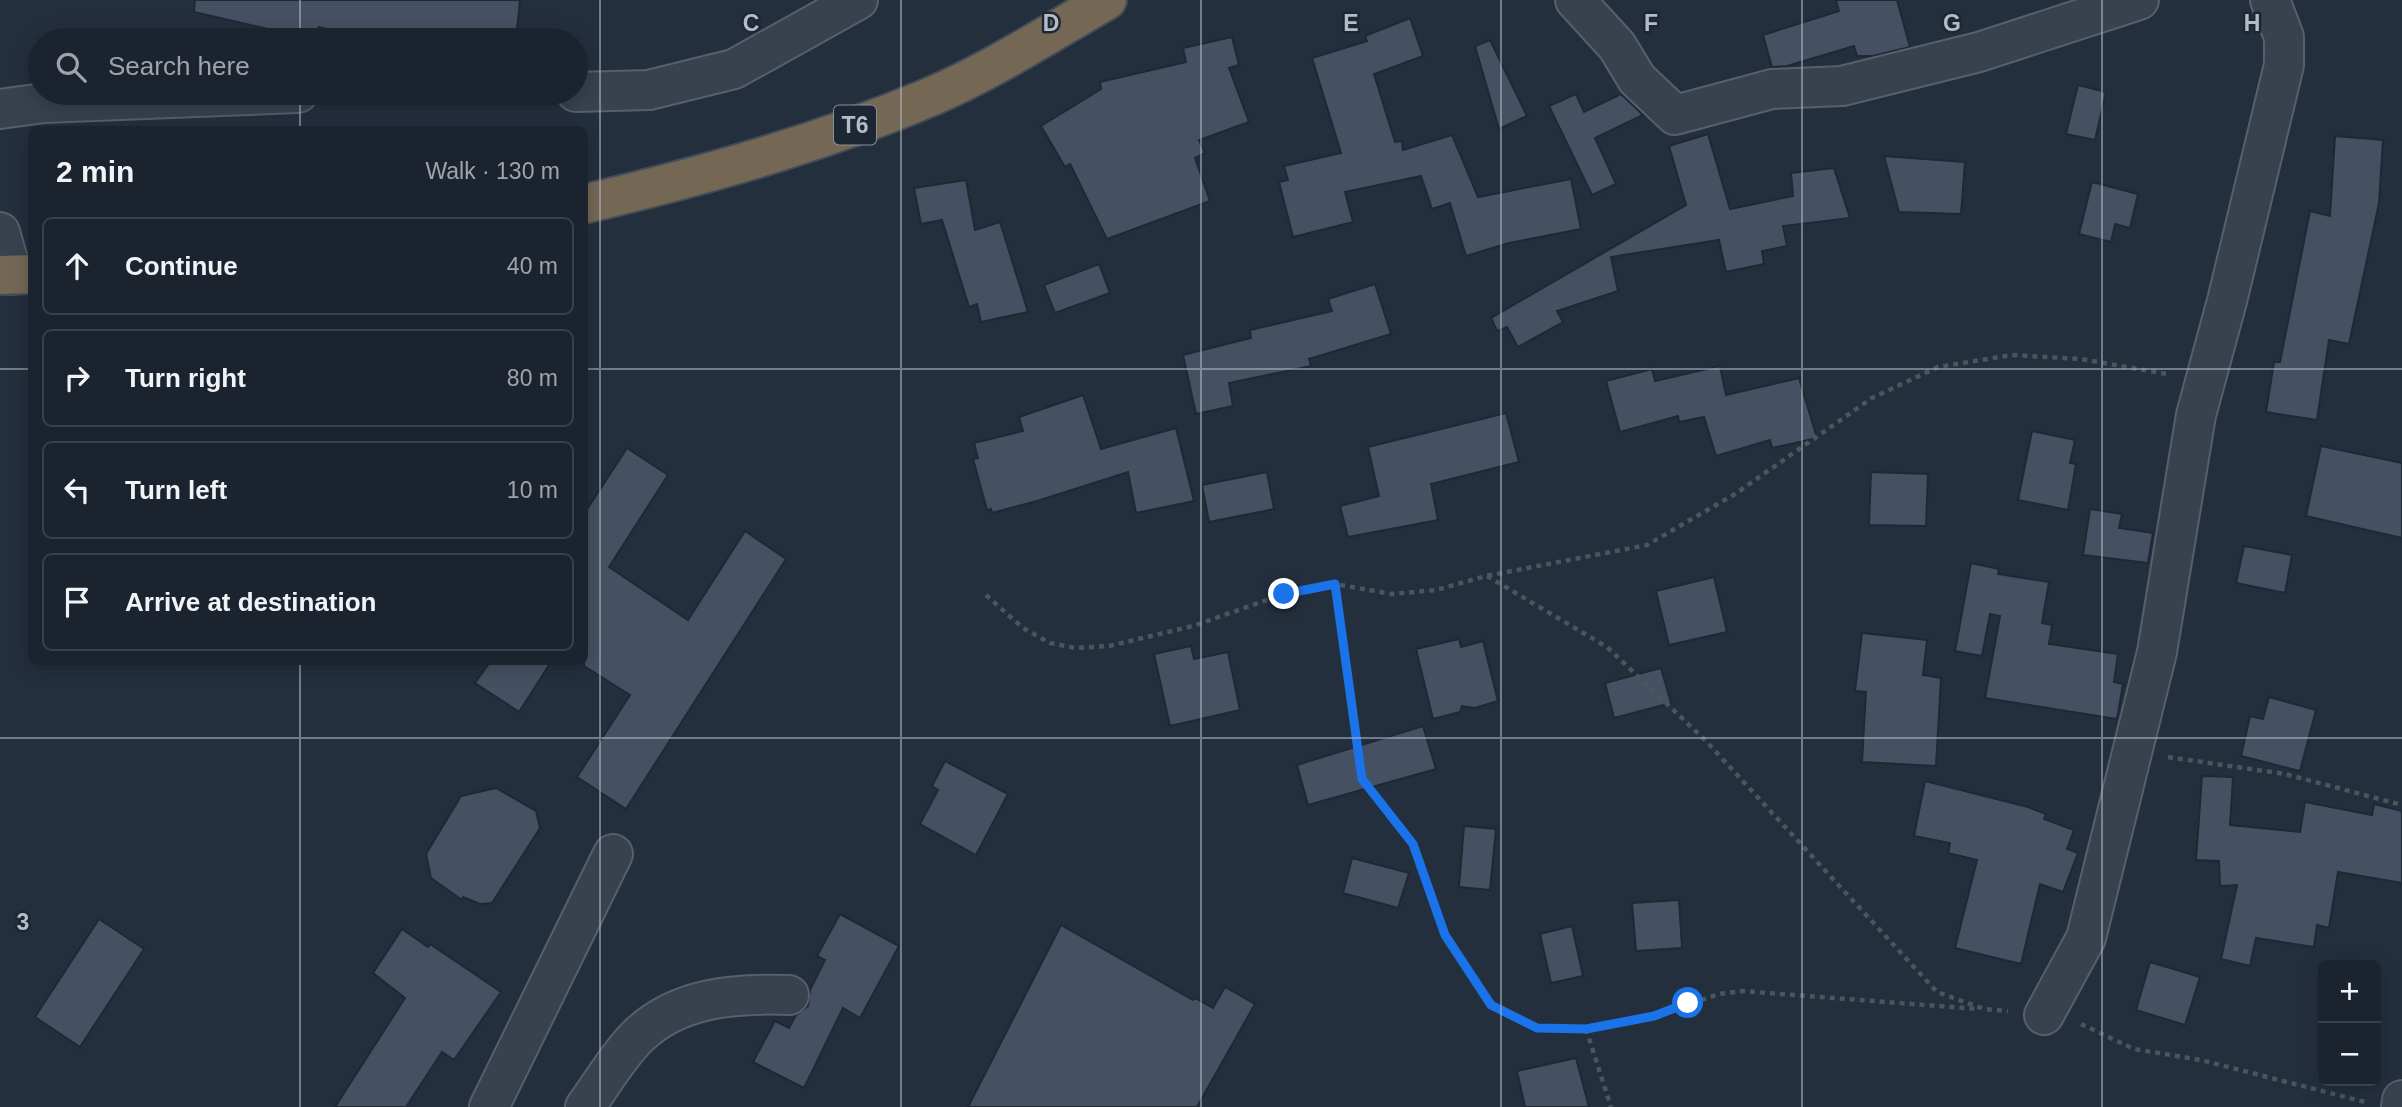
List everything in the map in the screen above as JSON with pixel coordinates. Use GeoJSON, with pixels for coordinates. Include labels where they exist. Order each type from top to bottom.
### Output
{"type":"FeatureCollection","features":[{"type":"Feature","properties":{"kind":"highway","name":"T6"},"geometry":{"type":"LineString","coordinates":[[588,203],[701,176],[792,149],[932,96],[1107,0]]}},
{"type":"Feature","properties":{"kind":"street"},"geometry":{"type":"LineString","coordinates":[[588,92],[649,90],[734,69],[858,0]]}},
{"type":"Feature","properties":{"kind":"street"},"geometry":{"type":"LineString","coordinates":[[1575,0],[1617,46],[1637,79],[1675,115],[1772,89],[1842,86],[1979,52],[2139,0]]}},
{"type":"Feature","properties":{"kind":"street"},"geometry":{"type":"LineString","coordinates":[[2044,1015],[2086,938],[2157,652],[2196,415],[2284,65],[2284,37],[2278,6]]}},
{"type":"Feature","properties":{"kind":"street"},"geometry":{"type":"LineString","coordinates":[[0,109],[29,105]]}},
{"type":"Feature","properties":{"kind":"street"},"geometry":{"type":"LineString","coordinates":[[0,232],[15,275]]}},
{"type":"Feature","properties":{"kind":"street"},"geometry":{"type":"LineString","coordinates":[[489,1107],[613,854]]}},
{"type":"Feature","properties":{"kind":"street"},"geometry":{"type":"LineString","coordinates":[[585,1107],[635,1038],[653,1022],[697,1002],[743,993],[789,995]]}},
{"type":"Feature","properties":{"kind":"path"},"geometry":{"type":"LineString","coordinates":[[986,595],[1023,628],[1050,643],[1076,648],[1109,646],[1193,626],[1284,594],[1335,584],[1392,594],[1436,590],[1486,576],[1647,545],[1735,494],[1872,398],[1938,367],[2012,355],[2081,359],[2206,380]]}},
{"type":"Feature","properties":{"kind":"path"},"geometry":{"type":"LineString","coordinates":[[1486,576],[1535,608],[1607,647],[1705,740],[1937,992],[1984,1009]]}},
{"type":"Feature","properties":{"kind":"path"},"geometry":{"type":"LineString","coordinates":[[1335,584],[1362,779],[1413,844],[1445,935],[1491,1005],[1537,1028],[1586,1029],[1654,1016],[1719,994],[1742,990],[2064,1016],[2134,1049],[2214,1063],[2390,1103]]}},
{"type":"Feature","properties":{"kind":"path"},"geometry":{"type":"LineString","coordinates":[[2132,754],[2198,760],[2285,774],[2402,805]]}},
{"type":"Feature","properties":{"kind":"path"},"geometry":{"type":"LineString","coordinates":[[1586,1029],[1611,1107]]}},
{"type":"Feature","properties":{"kind":"building"},"geometry":{"type":"Polygon","coordinates":[[[195,0],[520,0],[517,28],[263,28],[194,12],[195,0]]]}},
{"type":"Feature","properties":{"kind":"building"},"geometry":{"type":"Polygon","coordinates":[[[1836,0],[1897,0],[1910,47],[1873,56],[1857,56],[1854,46],[1787,66],[1772,67],[1763,35],[1839,11],[1836,0]]]}},
{"type":"Feature","properties":{"kind":"building"},"geometry":{"type":"Polygon","coordinates":[[[1410,18],[1423,56],[1374,74],[1395,142],[1402,141],[1403,150],[1452,135],[1478,197],[1571,179],[1581,229],[1509,243],[1466,256],[1450,203],[1432,209],[1421,176],[1345,192],[1353,222],[1293,237],[1279,182],[1288,180],[1284,166],[1341,153],[1312,58],[1367,41],[1365,36],[1410,18]]]}},
{"type":"Feature","properties":{"kind":"building"},"geometry":{"type":"Polygon","coordinates":[[[1232,37],[1239,65],[1229,68],[1249,122],[1199,140],[1205,153],[1195,158],[1210,201],[1107,239],[1070,164],[1065,167],[1041,126],[1101,89],[1100,82],[1186,62],[1183,48],[1232,37]]]}},
{"type":"Feature","properties":{"kind":"building"},"geometry":{"type":"Polygon","coordinates":[[[1490,40],[1527,116],[1499,129],[1475,46],[1490,40]]]}},
{"type":"Feature","properties":{"kind":"building"},"geometry":{"type":"Polygon","coordinates":[[[2078,85],[2106,92],[2095,140],[2066,134],[2078,85]]]}},
{"type":"Feature","properties":{"kind":"building"},"geometry":{"type":"Polygon","coordinates":[[[1576,94],[1584,112],[1621,94],[1643,115],[1595,138],[1616,184],[1592,195],[1549,106],[1576,94]]]}},
{"type":"Feature","properties":{"kind":"building"},"geometry":{"type":"Polygon","coordinates":[[[1708,134],[1730,209],[1793,196],[1791,173],[1834,168],[1850,218],[1783,226],[1787,246],[1762,251],[1764,264],[1726,272],[1719,240],[1611,257],[1618,291],[1557,311],[1563,322],[1518,347],[1507,327],[1497,331],[1491,318],[1686,205],[1669,146],[1708,134]]]}},
{"type":"Feature","properties":{"kind":"building"},"geometry":{"type":"Polygon","coordinates":[[[2335,136],[2383,140],[2379,203],[2349,344],[2329,340],[2317,420],[2266,412],[2274,362],[2280,362],[2310,211],[2330,216],[2335,136]]]}},
{"type":"Feature","properties":{"kind":"building"},"geometry":{"type":"Polygon","coordinates":[[[1884,156],[1965,162],[1961,214],[1899,212],[1884,156]]]}},
{"type":"Feature","properties":{"kind":"building"},"geometry":{"type":"Polygon","coordinates":[[[966,180],[975,230],[1000,222],[1028,312],[981,322],[977,304],[969,307],[942,220],[921,224],[914,188],[966,180]]]}},
{"type":"Feature","properties":{"kind":"building"},"geometry":{"type":"Polygon","coordinates":[[[2092,182],[2138,194],[2130,228],[2115,224],[2111,242],[2079,234],[2092,182]]]}},
{"type":"Feature","properties":{"kind":"building"},"geometry":{"type":"Polygon","coordinates":[[[1099,264],[1110,293],[1055,313],[1044,285],[1099,264]]]}},
{"type":"Feature","properties":{"kind":"building"},"geometry":{"type":"Polygon","coordinates":[[[1375,284],[1391,334],[1309,359],[1311,366],[1229,383],[1233,406],[1196,414],[1183,355],[1251,338],[1250,330],[1332,311],[1328,299],[1375,284]]]}},
{"type":"Feature","properties":{"kind":"building"},"geometry":{"type":"Polygon","coordinates":[[[1720,366],[1726,395],[1799,378],[1817,438],[1772,448],[1770,440],[1716,456],[1704,417],[1679,422],[1678,416],[1620,432],[1606,381],[1652,369],[1655,381],[1720,366]]]}},
{"type":"Feature","properties":{"kind":"building"},"geometry":{"type":"Polygon","coordinates":[[[1083,395],[1101,449],[1176,428],[1194,501],[1136,513],[1128,472],[1037,501],[992,513],[991,509],[987,510],[973,459],[978,458],[974,443],[1023,431],[1019,417],[1083,395]]]}},
{"type":"Feature","properties":{"kind":"building"},"geometry":{"type":"Polygon","coordinates":[[[1506,413],[1519,462],[1431,484],[1438,520],[1348,537],[1340,506],[1379,496],[1368,447],[1506,413]]]}},
{"type":"Feature","properties":{"kind":"building"},"geometry":{"type":"Polygon","coordinates":[[[2032,431],[2075,440],[2070,463],[2076,464],[2068,510],[2018,500],[2032,431]]]}},
{"type":"Feature","properties":{"kind":"building"},"geometry":{"type":"Polygon","coordinates":[[[2321,446],[2402,463],[2402,538],[2306,516],[2321,446]]]}},
{"type":"Feature","properties":{"kind":"building"},"geometry":{"type":"Polygon","coordinates":[[[627,448],[668,475],[609,567],[688,620],[745,531],[786,559],[626,809],[577,777],[630,695],[584,666],[588,665],[588,508],[627,448]]]}},
{"type":"Feature","properties":{"kind":"building"},"geometry":{"type":"Polygon","coordinates":[[[1267,472],[1274,509],[1209,522],[1202,485],[1267,472]]]}},
{"type":"Feature","properties":{"kind":"building"},"geometry":{"type":"Polygon","coordinates":[[[1871,472],[1928,474],[1926,526],[1869,525],[1871,472]]]}},
{"type":"Feature","properties":{"kind":"building"},"geometry":{"type":"Polygon","coordinates":[[[2090,509],[2122,514],[2119,528],[2153,533],[2148,563],[2083,555],[2090,509]]]}},
{"type":"Feature","properties":{"kind":"building"},"geometry":{"type":"Polygon","coordinates":[[[2244,546],[2292,555],[2285,593],[2236,583],[2244,546]]]}},
{"type":"Feature","properties":{"kind":"building"},"geometry":{"type":"Polygon","coordinates":[[[1971,563],[1999,569],[1998,574],[2049,582],[2042,623],[2052,625],[2049,644],[2118,654],[2114,682],[2123,684],[2117,719],[1985,698],[2000,616],[1990,614],[1982,656],[1955,651],[1971,563]]]}},
{"type":"Feature","properties":{"kind":"building"},"geometry":{"type":"Polygon","coordinates":[[[1714,577],[1727,632],[1669,645],[1656,591],[1714,577]]]}},
{"type":"Feature","properties":{"kind":"building"},"geometry":{"type":"Polygon","coordinates":[[[1862,633],[1927,640],[1923,675],[1941,678],[1936,766],[1862,762],[1866,692],[1855,691],[1862,633]]]}},
{"type":"Feature","properties":{"kind":"building"},"geometry":{"type":"Polygon","coordinates":[[[1459,639],[1461,647],[1483,641],[1498,701],[1475,708],[1462,706],[1460,712],[1433,719],[1416,649],[1459,639]]]}},
{"type":"Feature","properties":{"kind":"building"},"geometry":{"type":"Polygon","coordinates":[[[1191,646],[1194,659],[1228,652],[1240,710],[1170,726],[1154,654],[1191,646]]]}},
{"type":"Feature","properties":{"kind":"building"},"geometry":{"type":"Polygon","coordinates":[[[488,665],[549,665],[519,712],[475,683],[488,665]]]}},
{"type":"Feature","properties":{"kind":"building"},"geometry":{"type":"Polygon","coordinates":[[[1661,668],[1671,703],[1614,718],[1605,683],[1661,668]]]}},
{"type":"Feature","properties":{"kind":"building"},"geometry":{"type":"Polygon","coordinates":[[[2269,697],[2316,710],[2300,771],[2241,756],[2250,716],[2263,719],[2269,697]]]}},
{"type":"Feature","properties":{"kind":"building"},"geometry":{"type":"Polygon","coordinates":[[[1423,726],[1436,769],[1308,805],[1297,765],[1423,726]]]}},
{"type":"Feature","properties":{"kind":"building"},"geometry":{"type":"Polygon","coordinates":[[[945,761],[1008,794],[976,855],[920,824],[938,790],[932,786],[945,761]]]}},
{"type":"Feature","properties":{"kind":"building"},"geometry":{"type":"Polygon","coordinates":[[[2202,776],[2233,777],[2230,825],[2300,832],[2305,802],[2372,815],[2374,804],[2402,811],[2402,883],[2338,872],[2329,928],[2317,925],[2314,947],[2256,938],[2250,966],[2221,959],[2237,885],[2220,886],[2219,861],[2196,860],[2202,776]]]}},
{"type":"Feature","properties":{"kind":"building"},"geometry":{"type":"Polygon","coordinates":[[[1925,781],[2028,807],[2046,814],[2044,819],[2074,830],[2067,849],[2078,853],[2063,892],[2040,884],[2021,964],[1955,948],[1977,860],[1948,853],[1950,843],[1914,836],[1925,781]]]}},
{"type":"Feature","properties":{"kind":"building"},"geometry":{"type":"Polygon","coordinates":[[[496,788],[536,811],[540,828],[492,903],[480,904],[463,897],[462,900],[431,878],[426,854],[461,796],[496,788]]]}},
{"type":"Feature","properties":{"kind":"building"},"geometry":{"type":"Polygon","coordinates":[[[1464,826],[1496,829],[1490,890],[1459,887],[1464,826]]]}},
{"type":"Feature","properties":{"kind":"building"},"geometry":{"type":"Polygon","coordinates":[[[1352,858],[1409,873],[1398,908],[1343,893],[1352,858]]]}},
{"type":"Feature","properties":{"kind":"building"},"geometry":{"type":"Polygon","coordinates":[[[1679,900],[1682,948],[1636,951],[1632,903],[1679,900]]]}},
{"type":"Feature","properties":{"kind":"building"},"geometry":{"type":"Polygon","coordinates":[[[840,914],[899,946],[860,1018],[843,1008],[804,1088],[753,1062],[775,1021],[789,1028],[796,1015],[808,1006],[810,990],[825,960],[817,956],[840,914]]]}},
{"type":"Feature","properties":{"kind":"building"},"geometry":{"type":"Polygon","coordinates":[[[99,919],[144,949],[80,1047],[35,1017],[99,919]]]}},
{"type":"Feature","properties":{"kind":"building"},"geometry":{"type":"Polygon","coordinates":[[[1061,925],[1193,1000],[1195,998],[1213,1008],[1225,987],[1255,1004],[1197,1107],[968,1107],[1061,925]]]}},
{"type":"Feature","properties":{"kind":"building"},"geometry":{"type":"Polygon","coordinates":[[[1572,926],[1583,976],[1551,983],[1540,934],[1572,926]]]}},
{"type":"Feature","properties":{"kind":"building"},"geometry":{"type":"Polygon","coordinates":[[[402,929],[428,947],[430,944],[501,992],[454,1060],[442,1052],[406,1107],[335,1107],[405,998],[373,973],[402,929]]]}},
{"type":"Feature","properties":{"kind":"building"},"geometry":{"type":"Polygon","coordinates":[[[2150,962],[2200,977],[2185,1025],[2136,1010],[2150,962]]]}},
{"type":"Feature","properties":{"kind":"building"},"geometry":{"type":"Polygon","coordinates":[[[1576,1058],[1589,1107],[1525,1107],[1517,1071],[1576,1058]]]}},
{"type":"Feature","properties":{"kind":"route"},"geometry":{"type":"LineString","coordinates":[[1284,594],[1335,584],[1362,779],[1413,844],[1445,935],[1491,1005],[1537,1028],[1586,1029],[1654,1016],[1688,1003]]}}]}
